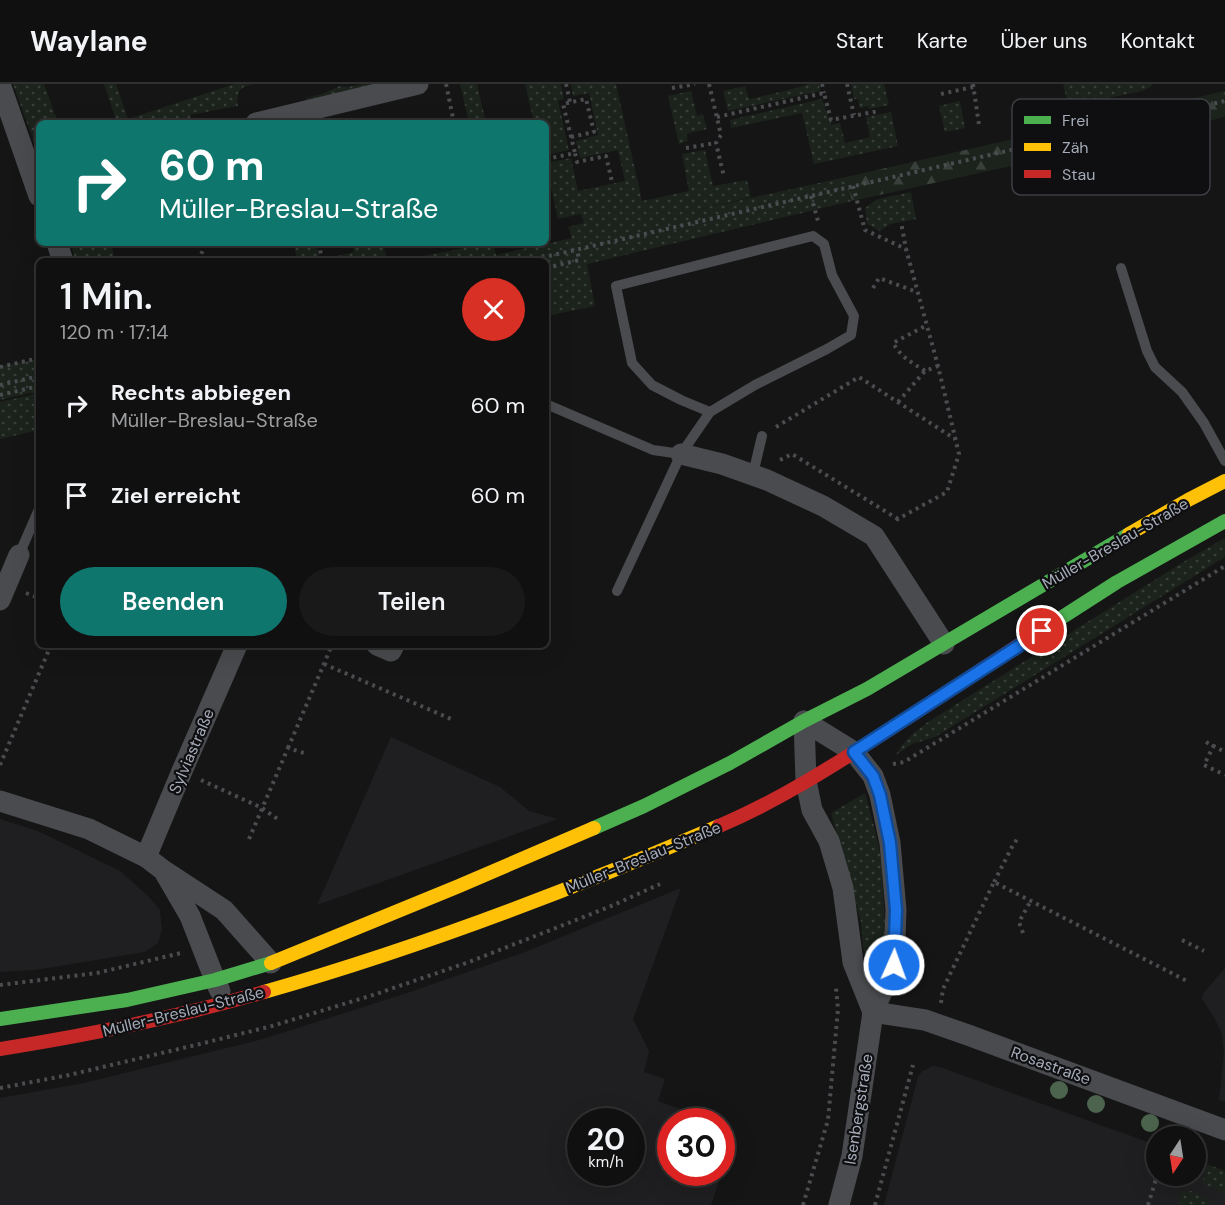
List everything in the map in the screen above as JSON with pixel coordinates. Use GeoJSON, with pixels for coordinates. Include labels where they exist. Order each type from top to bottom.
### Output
{"type":"FeatureCollection","features":[{"type":"Feature","properties":{"kind":"main road","name":"Müller-Breslau-Straße"},"geometry":{"type":"LineString","coordinates":[[0,1019],[127,1000],[215,980],[271,963],[646,810],[867,689],[1098,552],[1225,481]]}},
{"type":"Feature","properties":{"kind":"main road","name":"Müller-Breslau-Straße"},"geometry":{"type":"LineString","coordinates":[[0,1049],[81,1036],[227,1003],[324,975],[469,926],[659,847],[740,817],[854,752],[1117,582],[1225,521]]}},
{"type":"Feature","properties":{"kind":"street"},"geometry":{"type":"LineString","coordinates":[[0,84],[36,187]]}},
{"type":"Feature","properties":{"kind":"street"},"geometry":{"type":"LineString","coordinates":[[268,120],[418,84]]}},
{"type":"Feature","properties":{"kind":"street"},"geometry":{"type":"LineString","coordinates":[[681,454],[753,474],[823,506],[874,536],[944,644]]}},
{"type":"Feature","properties":{"kind":"street"},"geometry":{"type":"LineString","coordinates":[[0,600],[19,555]]}},
{"type":"Feature","properties":{"kind":"street","name":"Sylviastraße"},"geometry":{"type":"LineString","coordinates":[[155,864],[182,771],[236,648]]}},
{"type":"Feature","properties":{"kind":"street"},"geometry":{"type":"LineString","coordinates":[[804,722],[806,781],[812,810],[829,841],[843,888],[853,962],[873,1012]]}},
{"type":"Feature","properties":{"kind":"street","name":"Isenbergstraße"},"geometry":{"type":"LineString","coordinates":[[804,722],[854,752],[873,776],[880,795],[890,843],[896,910],[894,965],[873,1012],[852,1156],[839,1205]]}},
{"type":"Feature","properties":{"kind":"street"},"geometry":{"type":"LineString","coordinates":[[0,801],[89,829],[155,864],[224,910],[271,963]]}},
{"type":"Feature","properties":{"kind":"street"},"geometry":{"type":"LineString","coordinates":[[155,864],[190,916],[215,980],[227,1003]]}},
{"type":"Feature","properties":{"kind":"street","name":"Rosastraße"},"geometry":{"type":"LineString","coordinates":[[873,1012],[925,1020],[1225,1130]]}},
{"type":"Feature","properties":{"kind":"lane"},"geometry":{"type":"LineString","coordinates":[[617,591],[681,454],[710,412],[754,385],[851,335],[854,316],[832,275],[824,244],[813,236],[616,286],[632,363],[652,385],[710,412]]}},
{"type":"Feature","properties":{"kind":"lane"},"geometry":{"type":"LineString","coordinates":[[1121,268],[1155,367],[1182,392],[1204,423],[1225,461]]}},
{"type":"Feature","properties":{"kind":"lane"},"geometry":{"type":"LineString","coordinates":[[549,405],[653,450],[681,454]]}},
{"type":"Feature","properties":{"kind":"lane"},"geometry":{"type":"LineString","coordinates":[[753,474],[762,436]]}},
{"type":"Feature","properties":{"kind":"lane"},"geometry":{"type":"LineString","coordinates":[[19,555],[36,516]]}},
{"type":"Feature","properties":{"kind":"path"},"geometry":{"type":"LineString","coordinates":[[446,84],[453,120]]}},
{"type":"Feature","properties":{"kind":"path"},"geometry":{"type":"LineString","coordinates":[[566,84],[570,102]]}},
{"type":"Feature","properties":{"kind":"path"},"geometry":{"type":"LineString","coordinates":[[672,88],[695,84]]}},
{"type":"Feature","properties":{"kind":"path"},"geometry":{"type":"LineString","coordinates":[[709,84],[721,135],[716,143],[724,177]]}},
{"type":"Feature","properties":{"kind":"path"},"geometry":{"type":"LineString","coordinates":[[822,84],[831,120],[879,111]]}},
{"type":"Feature","properties":{"kind":"path"},"geometry":{"type":"LineString","coordinates":[[847,84],[854,115]]}},
{"type":"Feature","properties":{"kind":"path"},"geometry":{"type":"LineString","coordinates":[[940,94],[973,86],[979,125]]}},
{"type":"Feature","properties":{"kind":"path"},"geometry":{"type":"LineString","coordinates":[[717,117],[824,93]]}},
{"type":"Feature","properties":{"kind":"path"},"geometry":{"type":"LineString","coordinates":[[571,137],[594,132],[586,99],[563,104],[577,162],[606,156],[612,182]]}},
{"type":"Feature","properties":{"kind":"path"},"geometry":{"type":"LineString","coordinates":[[1210,104],[1225,101]]}},
{"type":"Feature","properties":{"kind":"path"},"geometry":{"type":"LineString","coordinates":[[686,148],[716,143]]}},
{"type":"Feature","properties":{"kind":"path"},"geometry":{"type":"LineString","coordinates":[[540,258],[1012,150]]}},
{"type":"Feature","properties":{"kind":"path"},"geometry":{"type":"LineString","coordinates":[[549,158],[575,153]]}},
{"type":"Feature","properties":{"kind":"path"},"geometry":{"type":"LineString","coordinates":[[853,186],[865,230],[906,249]]}},
{"type":"Feature","properties":{"kind":"path"},"geometry":{"type":"LineString","coordinates":[[875,538],[898,519],[947,492],[958,454],[901,222]]}},
{"type":"Feature","properties":{"kind":"path"},"geometry":{"type":"LineString","coordinates":[[320,246],[321,255]]}},
{"type":"Feature","properties":{"kind":"path"},"geometry":{"type":"LineString","coordinates":[[549,267],[579,260],[577,249]]}},
{"type":"Feature","properties":{"kind":"path"},"geometry":{"type":"LineString","coordinates":[[873,288],[879,278],[918,293]]}},
{"type":"Feature","properties":{"kind":"path"},"geometry":{"type":"LineString","coordinates":[[925,371],[905,359],[893,344],[927,325]]}},
{"type":"Feature","properties":{"kind":"path"},"geometry":{"type":"LineString","coordinates":[[0,368],[36,359]]}},
{"type":"Feature","properties":{"kind":"path"},"geometry":{"type":"LineString","coordinates":[[898,402],[925,371],[938,366]]}},
{"type":"Feature","properties":{"kind":"path"},"geometry":{"type":"LineString","coordinates":[[0,385],[36,377]]}},
{"type":"Feature","properties":{"kind":"path"},"geometry":{"type":"LineString","coordinates":[[898,519],[792,454],[777,461],[762,436],[859,377],[955,439]]}},
{"type":"Feature","properties":{"kind":"path"},"geometry":{"type":"LineString","coordinates":[[0,395],[36,387]]}},
{"type":"Feature","properties":{"kind":"path"},"geometry":{"type":"LineString","coordinates":[[893,764],[904,762],[1225,566]]}},
{"type":"Feature","properties":{"kind":"path"},"geometry":{"type":"LineString","coordinates":[[0,765],[50,648]]}},
{"type":"Feature","properties":{"kind":"path"},"geometry":{"type":"LineString","coordinates":[[249,839],[331,648]]}},
{"type":"Feature","properties":{"kind":"path"},"geometry":{"type":"LineString","coordinates":[[324,664],[452,718]]}},
{"type":"Feature","properties":{"kind":"path"},"geometry":{"type":"LineString","coordinates":[[1206,742],[1225,752]]}},
{"type":"Feature","properties":{"kind":"path"},"geometry":{"type":"LineString","coordinates":[[1214,745],[1204,765],[1225,775]]}},
{"type":"Feature","properties":{"kind":"path"},"geometry":{"type":"LineString","coordinates":[[288,748],[306,754]]}},
{"type":"Feature","properties":{"kind":"path"},"geometry":{"type":"LineString","coordinates":[[182,771],[262,808],[279,820]]}},
{"type":"Feature","properties":{"kind":"path"},"geometry":{"type":"LineString","coordinates":[[932,1001],[941,1003],[943,989],[994,882],[1019,837]]}},
{"type":"Feature","properties":{"kind":"path"},"geometry":{"type":"LineString","coordinates":[[994,882],[1187,981]]}},
{"type":"Feature","properties":{"kind":"path"},"geometry":{"type":"LineString","coordinates":[[1023,933],[1019,922],[1030,902]]}},
{"type":"Feature","properties":{"kind":"path"},"geometry":{"type":"LineString","coordinates":[[1182,940],[1204,951]]}},
{"type":"Feature","properties":{"kind":"path"},"geometry":{"type":"LineString","coordinates":[[0,985],[97,973],[202,948]]}},
{"type":"Feature","properties":{"kind":"path"},"geometry":{"type":"LineString","coordinates":[[803,1205],[828,1120],[838,1009],[836,986]]}},
{"type":"Feature","properties":{"kind":"path"},"geometry":{"type":"LineString","coordinates":[[875,1205],[913,1065]]}},
{"type":"Feature","properties":{"kind":"path"},"geometry":{"type":"LineString","coordinates":[[1148,1205],[1154,1186]]}},
{"type":"Feature","properties":{"kind":"shaded area"},"geometry":{"type":"Polygon","coordinates":[[[391,737],[500,787],[529,811],[558,819],[317,905],[391,737]]]}},
{"type":"Feature","properties":{"kind":"shaded area"},"geometry":{"type":"Polygon","coordinates":[[[0,819],[38,831],[120,871],[160,910],[162,930],[158,943],[145,952],[35,970],[0,972],[0,819]]]}},
{"type":"Feature","properties":{"kind":"shaded area"},"geometry":{"type":"Polygon","coordinates":[[[681,888],[633,1019],[649,1051],[644,1072],[665,1079],[658,1101],[677,1108],[657,1108],[657,1186],[718,1186],[711,1205],[0,1205],[0,1098],[84,1083],[263,1039],[525,952],[681,888]]]}},
{"type":"Feature","properties":{"kind":"shaded area"},"geometry":{"type":"Polygon","coordinates":[[[1225,968],[1225,1102],[1219,1100],[1224,1052],[1221,1031],[1202,999],[1203,994],[1225,968]]]}},
{"type":"Feature","properties":{"kind":"shaded area"},"geometry":{"type":"Polygon","coordinates":[[[933,1066],[940,1067],[1146,1141],[1146,1186],[1206,1186],[1206,1164],[1225,1171],[1225,1205],[884,1205],[918,1077],[922,1071],[933,1066]]]}},
{"type":"Feature","properties":{"kind":"green space"},"geometry":{"type":"Polygon","coordinates":[[[13,84],[44,84],[57,120],[36,120],[36,148],[13,84]]]}},
{"type":"Feature","properties":{"kind":"green space"},"geometry":{"type":"Polygon","coordinates":[[[104,84],[116,84],[128,119],[234,84],[253,84],[239,91],[238,106],[190,115],[191,120],[116,120],[104,84]]]}},
{"type":"Feature","properties":{"kind":"green space"},"geometry":{"type":"Polygon","coordinates":[[[383,84],[303,104],[307,98],[340,86],[383,84]]]}},
{"type":"Feature","properties":{"kind":"green space"},"geometry":{"type":"Polygon","coordinates":[[[460,84],[477,84],[485,120],[468,120],[460,84]]]}},
{"type":"Feature","properties":{"kind":"green space"},"geometry":{"type":"Polygon","coordinates":[[[525,84],[561,84],[564,99],[558,101],[569,150],[549,154],[549,120],[533,120],[525,84]]]}},
{"type":"Feature","properties":{"kind":"green space"},"geometry":{"type":"Polygon","coordinates":[[[571,84],[616,84],[642,201],[689,191],[682,154],[705,150],[713,186],[747,180],[751,197],[692,211],[846,177],[852,201],[587,264],[595,306],[549,315],[549,258],[414,258],[473,246],[494,246],[496,255],[536,246],[549,246],[549,243],[572,238],[568,227],[584,223],[581,214],[558,219],[549,178],[549,162],[571,158],[578,191],[625,181],[618,150],[580,158],[576,141],[598,135],[589,93],[573,96],[571,84]]]}},
{"type":"Feature","properties":{"kind":"green space"},"geometry":{"type":"Polygon","coordinates":[[[809,84],[819,84],[820,91],[728,111],[723,91],[745,86],[749,99],[809,84]]]}},
{"type":"Feature","properties":{"kind":"green space"},"geometry":{"type":"Polygon","coordinates":[[[851,84],[884,84],[889,105],[869,109],[868,106],[860,108],[858,99],[854,99],[851,84]]]}},
{"type":"Feature","properties":{"kind":"green space"},"geometry":{"type":"Polygon","coordinates":[[[1063,84],[1152,84],[1142,91],[1104,99],[1067,99],[1063,84]]]}},
{"type":"Feature","properties":{"kind":"green space"},"geometry":{"type":"Polygon","coordinates":[[[691,91],[697,116],[703,114],[707,129],[686,134],[688,141],[679,144],[668,96],[691,91]]]}},
{"type":"Feature","properties":{"kind":"green space"},"geometry":{"type":"Polygon","coordinates":[[[1225,91],[1225,117],[1210,121],[1210,99],[1190,99],[1225,91]]]}},
{"type":"Feature","properties":{"kind":"green space"},"geometry":{"type":"Polygon","coordinates":[[[822,99],[831,125],[840,123],[845,143],[870,137],[866,117],[891,112],[898,146],[814,164],[802,113],[731,128],[730,120],[822,99]]]}},
{"type":"Feature","properties":{"kind":"green space"},"geometry":{"type":"Polygon","coordinates":[[[960,101],[965,128],[945,132],[939,106],[960,101]]]}},
{"type":"Feature","properties":{"kind":"green space"},"geometry":{"type":"Polygon","coordinates":[[[1012,139],[1012,166],[852,201],[846,177],[1012,139]]]}},
{"type":"Feature","properties":{"kind":"green space"},"geometry":{"type":"Polygon","coordinates":[[[911,192],[916,219],[890,224],[880,231],[867,224],[865,208],[878,199],[911,192]]]}},
{"type":"Feature","properties":{"kind":"green space"},"geometry":{"type":"Polygon","coordinates":[[[71,246],[112,246],[114,258],[75,258],[71,246]]]}},
{"type":"Feature","properties":{"kind":"green space"},"geometry":{"type":"Polygon","coordinates":[[[294,246],[317,246],[320,258],[297,258],[294,246]]]}},
{"type":"Feature","properties":{"kind":"green space"},"geometry":{"type":"Polygon","coordinates":[[[353,246],[384,246],[386,258],[328,258],[354,252],[353,246]]]}},
{"type":"Feature","properties":{"kind":"green space"},"geometry":{"type":"Polygon","coordinates":[[[36,360],[36,392],[0,400],[0,366],[36,360]]]}},
{"type":"Feature","properties":{"kind":"green space"},"geometry":{"type":"Polygon","coordinates":[[[36,394],[36,431],[0,439],[0,402],[36,394]]]}},
{"type":"Feature","properties":{"kind":"green space"},"geometry":{"type":"Polygon","coordinates":[[[1225,538],[1225,557],[935,737],[912,744],[896,755],[910,736],[928,722],[1225,538]]]}},
{"type":"Feature","properties":{"kind":"green space"},"geometry":{"type":"Polygon","coordinates":[[[865,793],[882,863],[887,948],[883,974],[878,979],[869,976],[861,922],[831,813],[865,793]]]}},
{"type":"Feature","properties":{"kind":"green space"},"geometry":{"type":"Polygon","coordinates":[[[1206,1164],[1225,1171],[1225,1193],[1206,1185],[1206,1164]]]}},
{"type":"Feature","properties":{"kind":"green space"},"geometry":{"type":"Polygon","coordinates":[[[1191,1191],[1208,1199],[1209,1205],[1180,1205],[1180,1192],[1191,1191]]]}},
{"type":"Feature","properties":{"kind":"traffic: fast"},"geometry":{"type":"LineString","coordinates":[[1022,643],[1117,582],[1225,521]]}},
{"type":"Feature","properties":{"kind":"traffic: fast"},"geometry":{"type":"LineString","coordinates":[[594,828],[730,763],[867,689],[1129,534]]}},
{"type":"Feature","properties":{"kind":"traffic: fast"},"geometry":{"type":"LineString","coordinates":[[0,1019],[127,1000],[215,980],[271,963]]}},
{"type":"Feature","properties":{"kind":"traffic: slow"},"geometry":{"type":"LineString","coordinates":[[1129,534],[1225,481]]}},
{"type":"Feature","properties":{"kind":"traffic: slow"},"geometry":{"type":"LineString","coordinates":[[264,992],[437,937],[607,873],[719,826]]}},
{"type":"Feature","properties":{"kind":"traffic: slow"},"geometry":{"type":"LineString","coordinates":[[271,963],[594,828]]}},
{"type":"Feature","properties":{"kind":"traffic: jam"},"geometry":{"type":"LineString","coordinates":[[719,826],[763,806],[826,770],[1022,643]]}},
{"type":"Feature","properties":{"kind":"traffic: jam"},"geometry":{"type":"LineString","coordinates":[[0,1049],[133,1025],[264,992]]}},
{"type":"Feature","properties":{"kind":"route"},"geometry":{"type":"LineString","coordinates":[[894,965],[896,910],[890,843],[880,795],[873,776],[854,752],[1042,631]]}}]}
